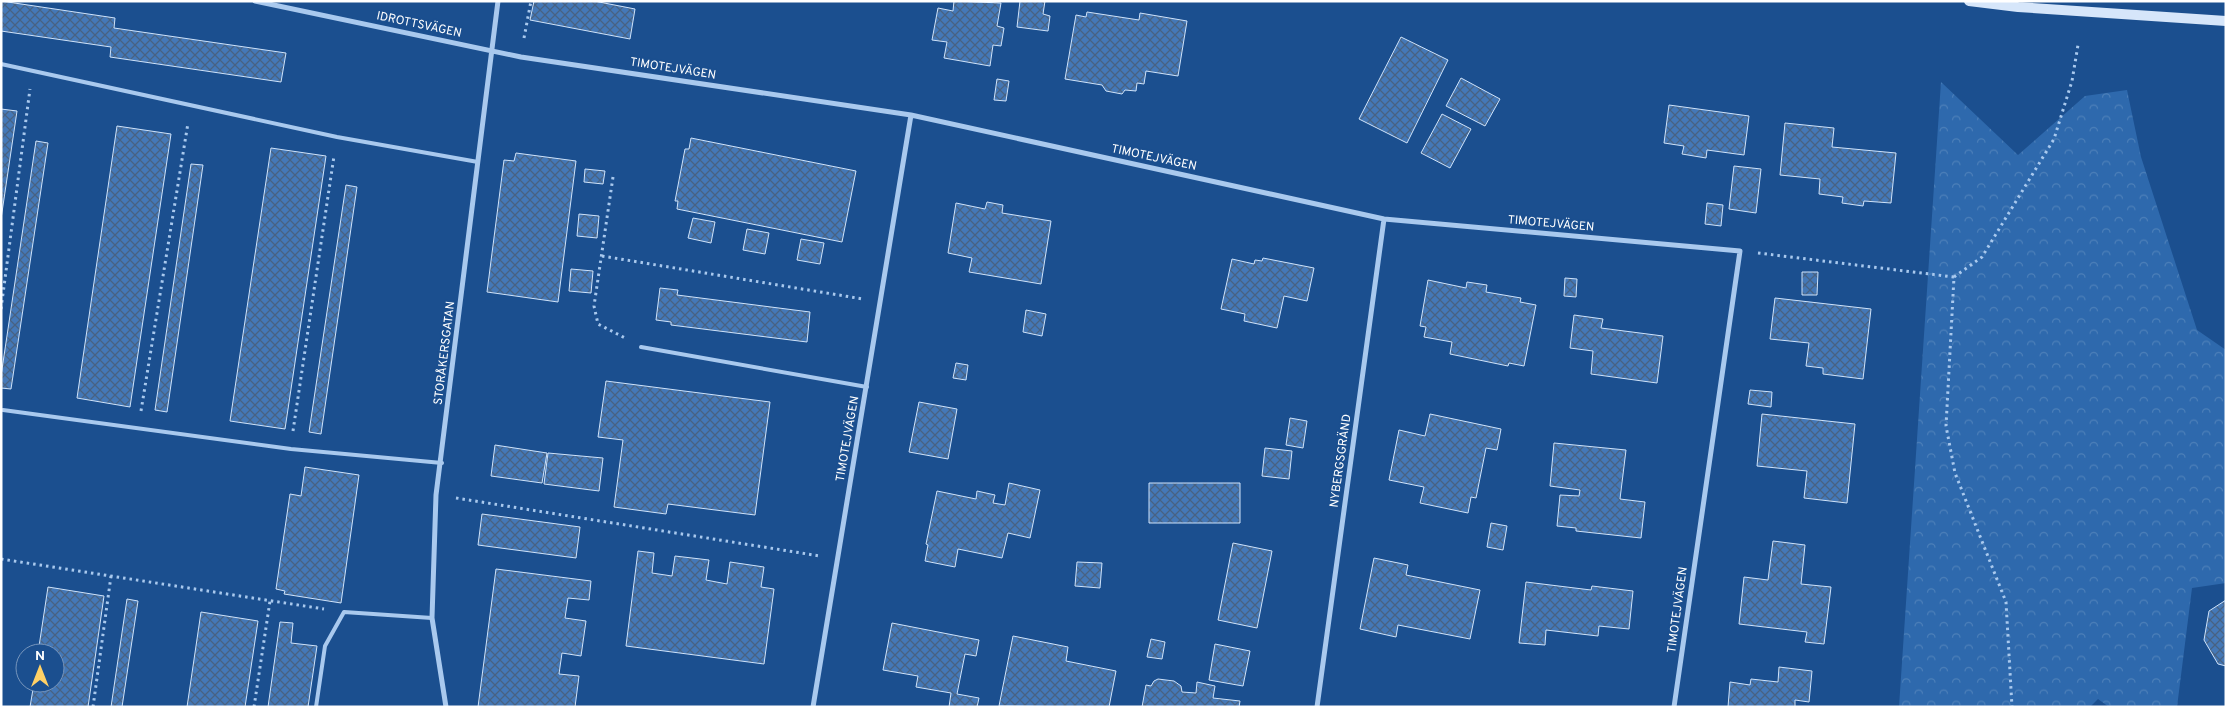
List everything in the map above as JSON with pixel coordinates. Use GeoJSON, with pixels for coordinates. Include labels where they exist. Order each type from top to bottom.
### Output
{"type":"FeatureCollection","features":[{"type":"Feature","properties":{"kind":"main road"},"geometry":{"type":"LineString","coordinates":[[1969,1],[2018,7],[2226,21]]}},
{"type":"Feature","properties":{"kind":"street","name":"IDROTTSVÄGEN"},"geometry":{"type":"LineString","coordinates":[[255,1],[491,50]]}},
{"type":"Feature","properties":{"kind":"street","name":"STORÅKERSGATAN"},"geometry":{"type":"LineString","coordinates":[[446,707],[432,618],[436,495],[442,463],[498,1]]}},
{"type":"Feature","properties":{"kind":"street","name":"TIMOTEJVÄGEN"},"geometry":{"type":"LineString","coordinates":[[491,50],[911,115],[1384,219],[1740,251],[1674,707]]}},
{"type":"Feature","properties":{"kind":"street","name":"TIMOTEJVÄGEN"},"geometry":{"type":"LineString","coordinates":[[813,707],[911,115]]}},
{"type":"Feature","properties":{"kind":"street","name":"NYBERGSGRÄND"},"geometry":{"type":"LineString","coordinates":[[1317,707],[1384,219]]}},
{"type":"Feature","properties":{"kind":"lane"},"geometry":{"type":"LineString","coordinates":[[1,64],[337,137],[478,162]]}},
{"type":"Feature","properties":{"kind":"lane"},"geometry":{"type":"LineString","coordinates":[[642,347],[867,387]]}},
{"type":"Feature","properties":{"kind":"lane"},"geometry":{"type":"LineString","coordinates":[[3,410],[290,449],[442,463]]}},
{"type":"Feature","properties":{"kind":"lane"},"geometry":{"type":"LineString","coordinates":[[316,707],[325,646],[344,612],[432,618]]}},
{"type":"Feature","properties":{"kind":"path"},"geometry":{"type":"LineString","coordinates":[[521,56],[530,1]]}},
{"type":"Feature","properties":{"kind":"path"},"geometry":{"type":"LineString","coordinates":[[1740,251],[1954,277],[1982,257],[2054,139],[2072,81],[2078,45]]}},
{"type":"Feature","properties":{"kind":"path"},"geometry":{"type":"LineString","coordinates":[[1,309],[33,71]]}},
{"type":"Feature","properties":{"kind":"path"},"geometry":{"type":"LineString","coordinates":[[138,428],[191,105]]}},
{"type":"Feature","properties":{"kind":"path"},"geometry":{"type":"LineString","coordinates":[[290,449],[337,137]]}},
{"type":"Feature","properties":{"kind":"path"},"geometry":{"type":"LineString","coordinates":[[613,177],[594,306],[598,324],[642,347]]}},
{"type":"Feature","properties":{"kind":"path"},"geometry":{"type":"LineString","coordinates":[[602,256],[881,302]]}},
{"type":"Feature","properties":{"kind":"path"},"geometry":{"type":"LineString","coordinates":[[1954,277],[1946,426],[1955,473],[2006,602],[2012,707]]}},
{"type":"Feature","properties":{"kind":"path"},"geometry":{"type":"LineString","coordinates":[[436,495],[838,560]]}},
{"type":"Feature","properties":{"kind":"path"},"geometry":{"type":"LineString","coordinates":[[1,560],[344,612]]}},
{"type":"Feature","properties":{"kind":"path"},"geometry":{"type":"LineString","coordinates":[[93,707],[111,576]]}},
{"type":"Feature","properties":{"kind":"path"},"geometry":{"type":"LineString","coordinates":[[254,707],[270,601]]}},
{"type":"Feature","properties":{"kind":"green space"},"geometry":{"type":"Polygon","coordinates":[[[1941,82],[2018,155],[2085,96],[2127,90],[2141,157],[2197,330],[2226,350],[2226,583],[2192,588],[2177,707],[2109,707],[2098,699],[2090,707],[1899,707],[1941,82]]]}},
{"type":"Feature","properties":{"kind":"building"},"geometry":{"type":"Polygon","coordinates":[[[1,1],[115,18],[114,28],[286,53],[281,82],[110,57],[111,47],[1,31],[1,1]]]}},
{"type":"Feature","properties":{"kind":"building"},"geometry":{"type":"Polygon","coordinates":[[[534,1],[594,1],[635,9],[630,39],[530,20],[534,1]]]}},
{"type":"Feature","properties":{"kind":"building"},"geometry":{"type":"Polygon","coordinates":[[[954,1],[1001,3],[997,26],[1004,28],[1001,46],[993,45],[990,66],[944,58],[947,42],[932,40],[938,8],[953,11],[954,1]]]}},
{"type":"Feature","properties":{"kind":"building"},"geometry":{"type":"Polygon","coordinates":[[[1020,1],[1045,1],[1043,14],[1050,16],[1048,31],[1017,27],[1020,1]]]}},
{"type":"Feature","properties":{"kind":"building"},"geometry":{"type":"Polygon","coordinates":[[[1087,12],[1139,20],[1140,13],[1187,21],[1178,76],[1146,71],[1144,84],[1137,83],[1136,91],[1125,90],[1122,94],[1106,91],[1102,85],[1065,79],[1076,15],[1086,17],[1087,12]]]}},
{"type":"Feature","properties":{"kind":"building"},"geometry":{"type":"Polygon","coordinates":[[[1401,37],[1448,60],[1407,143],[1359,119],[1401,37]]]}},
{"type":"Feature","properties":{"kind":"building"},"geometry":{"type":"Polygon","coordinates":[[[1461,78],[1500,99],[1485,126],[1446,106],[1461,78]]]}},
{"type":"Feature","properties":{"kind":"building"},"geometry":{"type":"Polygon","coordinates":[[[997,79],[1009,81],[1006,101],[994,100],[997,79]]]}},
{"type":"Feature","properties":{"kind":"building"},"geometry":{"type":"Polygon","coordinates":[[[1669,105],[1749,116],[1744,155],[1707,150],[1706,158],[1682,154],[1684,146],[1664,143],[1669,105]]]}},
{"type":"Feature","properties":{"kind":"building"},"geometry":{"type":"Polygon","coordinates":[[[1,109],[17,111],[1,219],[1,109]]]}},
{"type":"Feature","properties":{"kind":"building"},"geometry":{"type":"Polygon","coordinates":[[[1442,114],[1471,129],[1450,168],[1421,153],[1442,114]]]}},
{"type":"Feature","properties":{"kind":"building"},"geometry":{"type":"Polygon","coordinates":[[[1785,123],[1834,128],[1832,147],[1896,153],[1891,203],[1864,201],[1863,206],[1842,203],[1843,197],[1819,194],[1820,179],[1780,175],[1785,123]]]}},
{"type":"Feature","properties":{"kind":"building"},"geometry":{"type":"Polygon","coordinates":[[[117,126],[171,134],[130,407],[77,398],[117,126]]]}},
{"type":"Feature","properties":{"kind":"building"},"geometry":{"type":"Polygon","coordinates":[[[691,138],[856,171],[842,242],[677,209],[678,201],[675,201],[685,149],[689,149],[691,138]]]}},
{"type":"Feature","properties":{"kind":"building"},"geometry":{"type":"Polygon","coordinates":[[[36,141],[48,143],[11,389],[1,388],[1,376],[36,141]]]}},
{"type":"Feature","properties":{"kind":"building"},"geometry":{"type":"Polygon","coordinates":[[[271,148],[326,156],[285,429],[230,421],[271,148]]]}},
{"type":"Feature","properties":{"kind":"building"},"geometry":{"type":"Polygon","coordinates":[[[516,153],[576,161],[558,302],[487,292],[504,160],[514,161],[516,153]]]}},
{"type":"Feature","properties":{"kind":"building"},"geometry":{"type":"Polygon","coordinates":[[[191,164],[203,165],[167,412],[155,410],[191,164]]]}},
{"type":"Feature","properties":{"kind":"building"},"geometry":{"type":"Polygon","coordinates":[[[1734,166],[1761,169],[1756,213],[1729,209],[1734,166]]]}},
{"type":"Feature","properties":{"kind":"building"},"geometry":{"type":"Polygon","coordinates":[[[585,169],[605,171],[603,184],[584,182],[585,169]]]}},
{"type":"Feature","properties":{"kind":"building"},"geometry":{"type":"Polygon","coordinates":[[[346,185],[357,187],[321,434],[309,432],[346,185]]]}},
{"type":"Feature","properties":{"kind":"building"},"geometry":{"type":"Polygon","coordinates":[[[987,202],[1003,205],[1002,213],[1051,221],[1041,284],[969,272],[972,258],[948,253],[956,203],[985,209],[987,202]]]}},
{"type":"Feature","properties":{"kind":"building"},"geometry":{"type":"Polygon","coordinates":[[[1707,203],[1723,205],[1721,226],[1705,224],[1707,203]]]}},
{"type":"Feature","properties":{"kind":"building"},"geometry":{"type":"Polygon","coordinates":[[[579,214],[599,216],[597,238],[577,236],[579,214]]]}},
{"type":"Feature","properties":{"kind":"building"},"geometry":{"type":"Polygon","coordinates":[[[693,218],[715,222],[711,243],[688,238],[693,218]]]}},
{"type":"Feature","properties":{"kind":"building"},"geometry":{"type":"Polygon","coordinates":[[[747,229],[769,233],[765,254],[743,250],[747,229]]]}},
{"type":"Feature","properties":{"kind":"building"},"geometry":{"type":"Polygon","coordinates":[[[801,239],[824,243],[820,264],[797,260],[801,239]]]}},
{"type":"Feature","properties":{"kind":"building"},"geometry":{"type":"Polygon","coordinates":[[[1263,258],[1314,268],[1307,301],[1284,296],[1277,328],[1244,321],[1245,314],[1221,309],[1232,259],[1254,264],[1255,260],[1262,261],[1263,258]]]}},
{"type":"Feature","properties":{"kind":"building"},"geometry":{"type":"Polygon","coordinates":[[[571,269],[593,271],[591,293],[569,291],[571,269]]]}},
{"type":"Feature","properties":{"kind":"building"},"geometry":{"type":"Polygon","coordinates":[[[1802,272],[1818,272],[1817,295],[1802,295],[1802,272]]]}},
{"type":"Feature","properties":{"kind":"building"},"geometry":{"type":"Polygon","coordinates":[[[1565,278],[1577,279],[1576,297],[1564,296],[1565,278]]]}},
{"type":"Feature","properties":{"kind":"building"},"geometry":{"type":"Polygon","coordinates":[[[1428,280],[1466,288],[1467,282],[1487,285],[1486,292],[1521,298],[1520,302],[1536,305],[1524,366],[1509,363],[1508,366],[1450,354],[1452,342],[1424,337],[1426,327],[1420,326],[1428,280]]]}},
{"type":"Feature","properties":{"kind":"building"},"geometry":{"type":"Polygon","coordinates":[[[660,288],[678,290],[677,295],[810,312],[807,342],[671,325],[671,322],[656,320],[660,288]]]}},
{"type":"Feature","properties":{"kind":"building"},"geometry":{"type":"Polygon","coordinates":[[[1775,298],[1871,309],[1863,379],[1823,374],[1823,368],[1806,366],[1809,343],[1770,339],[1775,298]]]}},
{"type":"Feature","properties":{"kind":"building"},"geometry":{"type":"Polygon","coordinates":[[[1026,310],[1046,314],[1042,336],[1023,332],[1026,310]]]}},
{"type":"Feature","properties":{"kind":"building"},"geometry":{"type":"Polygon","coordinates":[[[1574,315],[1603,319],[1601,328],[1663,336],[1657,383],[1591,374],[1593,351],[1570,348],[1574,315]]]}},
{"type":"Feature","properties":{"kind":"building"},"geometry":{"type":"Polygon","coordinates":[[[956,363],[968,365],[966,380],[953,378],[956,363]]]}},
{"type":"Feature","properties":{"kind":"building"},"geometry":{"type":"Polygon","coordinates":[[[606,381],[770,402],[755,515],[668,504],[666,514],[614,507],[623,440],[598,437],[606,381]]]}},
{"type":"Feature","properties":{"kind":"building"},"geometry":{"type":"Polygon","coordinates":[[[1750,390],[1772,392],[1771,407],[1748,404],[1750,390]]]}},
{"type":"Feature","properties":{"kind":"building"},"geometry":{"type":"Polygon","coordinates":[[[919,402],[957,409],[948,459],[909,452],[919,402]]]}},
{"type":"Feature","properties":{"kind":"building"},"geometry":{"type":"Polygon","coordinates":[[[1430,414],[1501,429],[1497,450],[1486,448],[1476,498],[1471,497],[1468,513],[1420,503],[1424,487],[1389,480],[1399,430],[1425,436],[1430,414]]]}},
{"type":"Feature","properties":{"kind":"building"},"geometry":{"type":"Polygon","coordinates":[[[1762,414],[1855,424],[1847,503],[1804,498],[1807,471],[1757,466],[1762,414]]]}},
{"type":"Feature","properties":{"kind":"building"},"geometry":{"type":"Polygon","coordinates":[[[1290,418],[1307,421],[1303,448],[1286,445],[1290,418]]]}},
{"type":"Feature","properties":{"kind":"building"},"geometry":{"type":"Polygon","coordinates":[[[1554,443],[1626,450],[1620,499],[1645,502],[1641,538],[1576,531],[1576,528],[1557,526],[1560,495],[1579,496],[1580,490],[1550,486],[1554,443]]]}},
{"type":"Feature","properties":{"kind":"building"},"geometry":{"type":"Polygon","coordinates":[[[495,445],[547,453],[542,483],[491,476],[495,445]]]}},
{"type":"Feature","properties":{"kind":"building"},"geometry":{"type":"Polygon","coordinates":[[[1265,448],[1292,451],[1289,479],[1262,476],[1265,448]]]}},
{"type":"Feature","properties":{"kind":"building"},"geometry":{"type":"Polygon","coordinates":[[[548,453],[603,458],[599,491],[544,484],[548,453]]]}},
{"type":"Feature","properties":{"kind":"building"},"geometry":{"type":"Polygon","coordinates":[[[305,467],[359,475],[341,603],[284,594],[285,591],[276,589],[290,494],[301,496],[305,467]]]}},
{"type":"Feature","properties":{"kind":"building"},"geometry":{"type":"Polygon","coordinates":[[[1009,483],[1040,490],[1030,538],[1008,533],[1002,558],[958,549],[955,567],[925,561],[928,545],[926,544],[937,491],[976,499],[977,491],[995,495],[993,503],[1005,505],[1009,483]]]}},
{"type":"Feature","properties":{"kind":"building"},"geometry":{"type":"Polygon","coordinates":[[[1149,483],[1240,483],[1240,523],[1149,523],[1149,483]]]}},
{"type":"Feature","properties":{"kind":"building"},"geometry":{"type":"Polygon","coordinates":[[[482,514],[580,527],[576,558],[478,545],[482,514]]]}},
{"type":"Feature","properties":{"kind":"building"},"geometry":{"type":"Polygon","coordinates":[[[1491,523],[1507,526],[1503,550],[1487,547],[1491,523]]]}},
{"type":"Feature","properties":{"kind":"building"},"geometry":{"type":"Polygon","coordinates":[[[1773,541],[1805,545],[1801,584],[1831,587],[1824,644],[1805,642],[1807,632],[1739,624],[1744,577],[1768,580],[1773,541]]]}},
{"type":"Feature","properties":{"kind":"building"},"geometry":{"type":"Polygon","coordinates":[[[1233,543],[1272,551],[1257,628],[1218,620],[1233,543]]]}},
{"type":"Feature","properties":{"kind":"building"},"geometry":{"type":"Polygon","coordinates":[[[638,551],[654,553],[652,573],[672,576],[675,556],[709,560],[706,580],[727,584],[730,562],[764,567],[761,587],[774,589],[764,664],[626,646],[638,551]]]}},
{"type":"Feature","properties":{"kind":"building"},"geometry":{"type":"Polygon","coordinates":[[[1374,558],[1408,565],[1406,575],[1480,590],[1470,639],[1398,625],[1396,637],[1360,629],[1374,558]]]}},
{"type":"Feature","properties":{"kind":"building"},"geometry":{"type":"Polygon","coordinates":[[[1077,562],[1102,563],[1100,588],[1075,586],[1077,562]]]}},
{"type":"Feature","properties":{"kind":"building"},"geometry":{"type":"Polygon","coordinates":[[[496,569],[591,581],[589,600],[568,598],[565,618],[586,621],[581,656],[562,653],[559,674],[579,676],[575,707],[478,707],[496,569]]]}},
{"type":"Feature","properties":{"kind":"building"},"geometry":{"type":"Polygon","coordinates":[[[1526,582],[1591,590],[1592,586],[1633,591],[1629,629],[1599,626],[1598,636],[1546,630],[1545,645],[1519,643],[1526,582]]]}},
{"type":"Feature","properties":{"kind":"building"},"geometry":{"type":"Polygon","coordinates":[[[48,587],[104,596],[88,707],[30,707],[32,693],[65,693],[65,643],[40,643],[48,587]]]}},
{"type":"Feature","properties":{"kind":"building"},"geometry":{"type":"Polygon","coordinates":[[[127,599],[138,601],[122,707],[111,707],[127,599]]]}},
{"type":"Feature","properties":{"kind":"building"},"geometry":{"type":"Polygon","coordinates":[[[2226,600],[2226,666],[2218,664],[2204,640],[2209,611],[2226,600]]]}},
{"type":"Feature","properties":{"kind":"building"},"geometry":{"type":"Polygon","coordinates":[[[201,612],[258,621],[245,707],[187,707],[201,612]]]}},
{"type":"Feature","properties":{"kind":"building"},"geometry":{"type":"Polygon","coordinates":[[[280,622],[293,623],[291,643],[317,646],[308,707],[268,707],[280,622]]]}},
{"type":"Feature","properties":{"kind":"building"},"geometry":{"type":"Polygon","coordinates":[[[892,623],[979,640],[976,656],[965,654],[957,694],[979,698],[977,707],[949,707],[951,693],[916,687],[918,676],[883,670],[892,623]]]}},
{"type":"Feature","properties":{"kind":"building"},"geometry":{"type":"Polygon","coordinates":[[[1013,636],[1068,647],[1066,661],[1116,671],[1109,707],[999,706],[1013,636]]]}},
{"type":"Feature","properties":{"kind":"building"},"geometry":{"type":"Polygon","coordinates":[[[1151,639],[1165,642],[1162,659],[1147,657],[1151,639]]]}},
{"type":"Feature","properties":{"kind":"building"},"geometry":{"type":"Polygon","coordinates":[[[1215,644],[1250,651],[1243,686],[1209,680],[1215,644]]]}},
{"type":"Feature","properties":{"kind":"building"},"geometry":{"type":"Polygon","coordinates":[[[1779,667],[1812,671],[1809,702],[1795,700],[1795,707],[1728,707],[1730,682],[1750,685],[1751,679],[1778,682],[1779,667]]]}},
{"type":"Feature","properties":{"kind":"building"},"geometry":{"type":"Polygon","coordinates":[[[1158,679],[1174,681],[1181,686],[1182,692],[1196,693],[1197,682],[1215,686],[1213,698],[1240,701],[1239,707],[1142,707],[1146,685],[1151,686],[1158,679]]]}}]}
